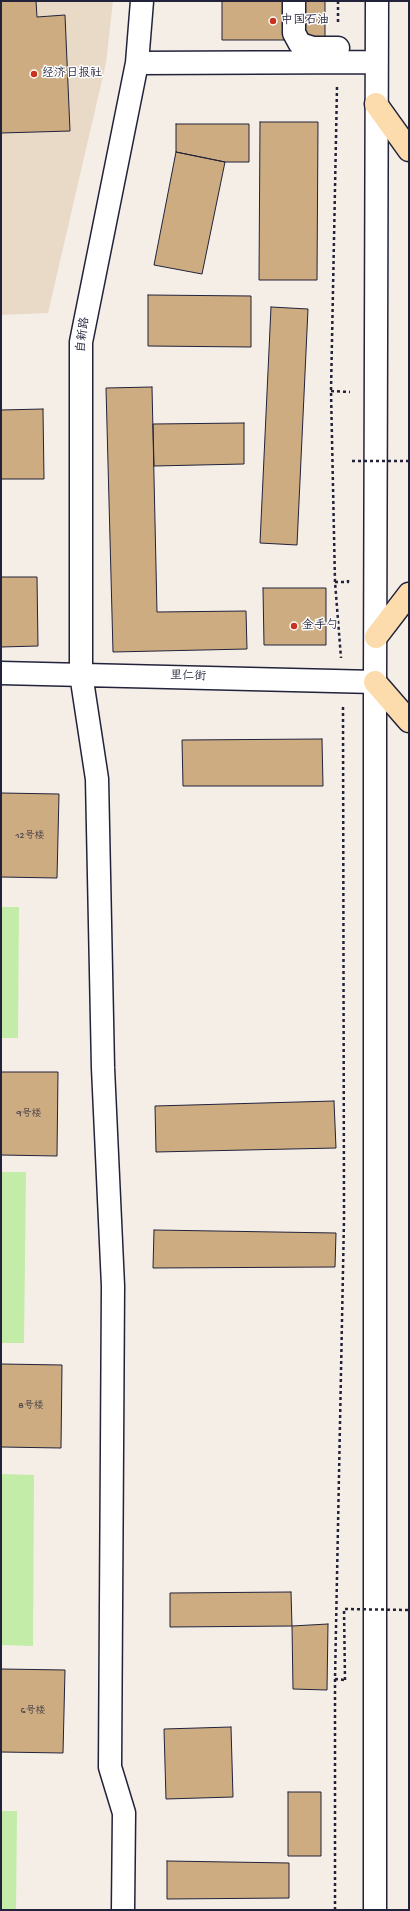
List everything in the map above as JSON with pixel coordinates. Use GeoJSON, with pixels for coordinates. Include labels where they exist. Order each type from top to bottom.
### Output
{"type":"FeatureCollection","features":[{"type":"Feature","properties":{"kind":"main road"},"geometry":{"type":"LineString","coordinates":[[376,104],[409,150]]}},
{"type":"Feature","properties":{"kind":"main road"},"geometry":{"type":"LineString","coordinates":[[376,637],[409,594]]}},
{"type":"Feature","properties":{"kind":"main road"},"geometry":{"type":"LineString","coordinates":[[375,682],[409,721]]}},
{"type":"Feature","properties":{"kind":"street","name":"自新路"},"geometry":{"type":"LineString","coordinates":[[123,1910],[124,1813],[110,1766],[113,1286],[103,1068],[97,779],[81,674],[81,342],[136,63],[142,1]]}},
{"type":"Feature","properties":{"kind":"street"},"geometry":{"type":"LineString","coordinates":[[294,1],[294,33],[300,44],[338,55]]}},
{"type":"Feature","properties":{"kind":"street"},"geometry":{"type":"LineString","coordinates":[[375,1910],[375,682],[377,1]]}},
{"type":"Feature","properties":{"kind":"street"},"geometry":{"type":"LineString","coordinates":[[136,63],[338,55],[377,55]]}},
{"type":"Feature","properties":{"kind":"street","name":"里仁街"},"geometry":{"type":"LineString","coordinates":[[1,673],[375,682]]}},
{"type":"Feature","properties":{"kind":"path"},"geometry":{"type":"LineString","coordinates":[[335,1910],[335,1679],[344,1219],[343,681],[335,582],[331,390],[338,1]]}},
{"type":"Feature","properties":{"kind":"path"},"geometry":{"type":"LineString","coordinates":[[331,390],[354,392]]}},
{"type":"Feature","properties":{"kind":"path"},"geometry":{"type":"LineString","coordinates":[[352,461],[409,461]]}},
{"type":"Feature","properties":{"kind":"path"},"geometry":{"type":"LineString","coordinates":[[335,582],[348,582]]}},
{"type":"Feature","properties":{"kind":"path"},"geometry":{"type":"LineString","coordinates":[[335,1679],[345,1680],[344,1609],[409,1610]]}},
{"type":"Feature","properties":{"kind":"shaded area","name":"经济日报社"},"geometry":{"type":"Polygon","coordinates":[[[1,1],[113,1],[106,63],[48,313],[1,315],[1,1]]]}},
{"type":"Feature","properties":{"kind":"green space"},"geometry":{"type":"Polygon","coordinates":[[[1,907],[19,907],[18,1038],[1,1038],[1,907]]]}},
{"type":"Feature","properties":{"kind":"green space"},"geometry":{"type":"Polygon","coordinates":[[[1,1172],[26,1172],[24,1343],[1,1343],[1,1172]]]}},
{"type":"Feature","properties":{"kind":"green space"},"geometry":{"type":"Polygon","coordinates":[[[1,1474],[34,1475],[33,1646],[1,1645],[1,1474]]]}},
{"type":"Feature","properties":{"kind":"green space"},"geometry":{"type":"Polygon","coordinates":[[[1,1811],[17,1811],[16,1910],[1,1910],[1,1811]]]}},
{"type":"Feature","properties":{"kind":"building","name":"经济日报社"},"geometry":{"type":"Polygon","coordinates":[[[1,1],[36,1],[37,17],[65,15],[70,131],[1,133],[1,1]]]}},
{"type":"Feature","properties":{"kind":"building","name":"中国石油"},"geometry":{"type":"Polygon","coordinates":[[[222,1],[325,1],[325,40],[222,40],[222,1]]]}},
{"type":"Feature","properties":{"kind":"building"},"geometry":{"type":"Polygon","coordinates":[[[260,122],[318,122],[317,280],[259,280],[260,122]]]}},
{"type":"Feature","properties":{"kind":"building"},"geometry":{"type":"Polygon","coordinates":[[[176,124],[249,124],[249,162],[225,162],[176,152],[176,124]]]}},
{"type":"Feature","properties":{"kind":"building"},"geometry":{"type":"Polygon","coordinates":[[[176,152],[225,162],[202,274],[154,265],[176,152]]]}},
{"type":"Feature","properties":{"kind":"building"},"geometry":{"type":"Polygon","coordinates":[[[148,295],[251,296],[251,347],[148,346],[148,295]]]}},
{"type":"Feature","properties":{"kind":"building"},"geometry":{"type":"Polygon","coordinates":[[[271,307],[308,309],[297,545],[260,543],[271,307]]]}},
{"type":"Feature","properties":{"kind":"building"},"geometry":{"type":"Polygon","coordinates":[[[152,387],[157,612],[246,611],[247,649],[113,652],[106,388],[152,387]]]}},
{"type":"Feature","properties":{"kind":"building"},"geometry":{"type":"Polygon","coordinates":[[[43,409],[44,479],[1,479],[1,410],[43,409]]]}},
{"type":"Feature","properties":{"kind":"building"},"geometry":{"type":"Polygon","coordinates":[[[244,423],[244,464],[154,466],[153,424],[244,423]]]}},
{"type":"Feature","properties":{"kind":"building"},"geometry":{"type":"Polygon","coordinates":[[[1,577],[37,577],[38,646],[1,647],[1,577]]]}},
{"type":"Feature","properties":{"kind":"building"},"geometry":{"type":"Polygon","coordinates":[[[263,588],[326,588],[326,645],[264,645],[263,588]]]}},
{"type":"Feature","properties":{"kind":"building"},"geometry":{"type":"Polygon","coordinates":[[[322,739],[323,786],[183,786],[182,740],[322,739]]]}},
{"type":"Feature","properties":{"kind":"building"},"geometry":{"type":"Polygon","coordinates":[[[1,793],[59,794],[57,878],[1,877],[1,793]]]}},
{"type":"Feature","properties":{"kind":"building"},"geometry":{"type":"Polygon","coordinates":[[[1,1072],[58,1072],[57,1156],[1,1155],[1,1072]]]}},
{"type":"Feature","properties":{"kind":"building"},"geometry":{"type":"Polygon","coordinates":[[[334,1101],[336,1148],[156,1152],[155,1106],[334,1101]]]}},
{"type":"Feature","properties":{"kind":"building"},"geometry":{"type":"Polygon","coordinates":[[[154,1230],[336,1233],[335,1267],[153,1268],[154,1230]]]}},
{"type":"Feature","properties":{"kind":"building"},"geometry":{"type":"Polygon","coordinates":[[[1,1364],[62,1365],[61,1448],[1,1447],[1,1364]]]}},
{"type":"Feature","properties":{"kind":"building"},"geometry":{"type":"Polygon","coordinates":[[[291,1592],[292,1626],[170,1627],[170,1593],[291,1592]]]}},
{"type":"Feature","properties":{"kind":"building"},"geometry":{"type":"Polygon","coordinates":[[[328,1624],[327,1690],[293,1689],[292,1626],[328,1624]]]}},
{"type":"Feature","properties":{"kind":"building"},"geometry":{"type":"Polygon","coordinates":[[[1,1669],[65,1670],[63,1753],[1,1752],[1,1669]]]}},
{"type":"Feature","properties":{"kind":"building"},"geometry":{"type":"Polygon","coordinates":[[[231,1727],[233,1797],[166,1799],[164,1729],[231,1727]]]}},
{"type":"Feature","properties":{"kind":"building"},"geometry":{"type":"Polygon","coordinates":[[[288,1792],[321,1792],[321,1856],[288,1856],[288,1792]]]}},
{"type":"Feature","properties":{"kind":"building"},"geometry":{"type":"Polygon","coordinates":[[[167,1861],[289,1863],[289,1898],[167,1899],[167,1861]]]}},
{"type":"Feature","properties":{"kind":"place","name":"中国石油"},"geometry":{"type":"Point","coordinates":[273,21]}},
{"type":"Feature","properties":{"kind":"place","name":"经济日报社"},"geometry":{"type":"Point","coordinates":[34,74]}},
{"type":"Feature","properties":{"kind":"place","name":"金手勺"},"geometry":{"type":"Point","coordinates":[294,626]}}]}
